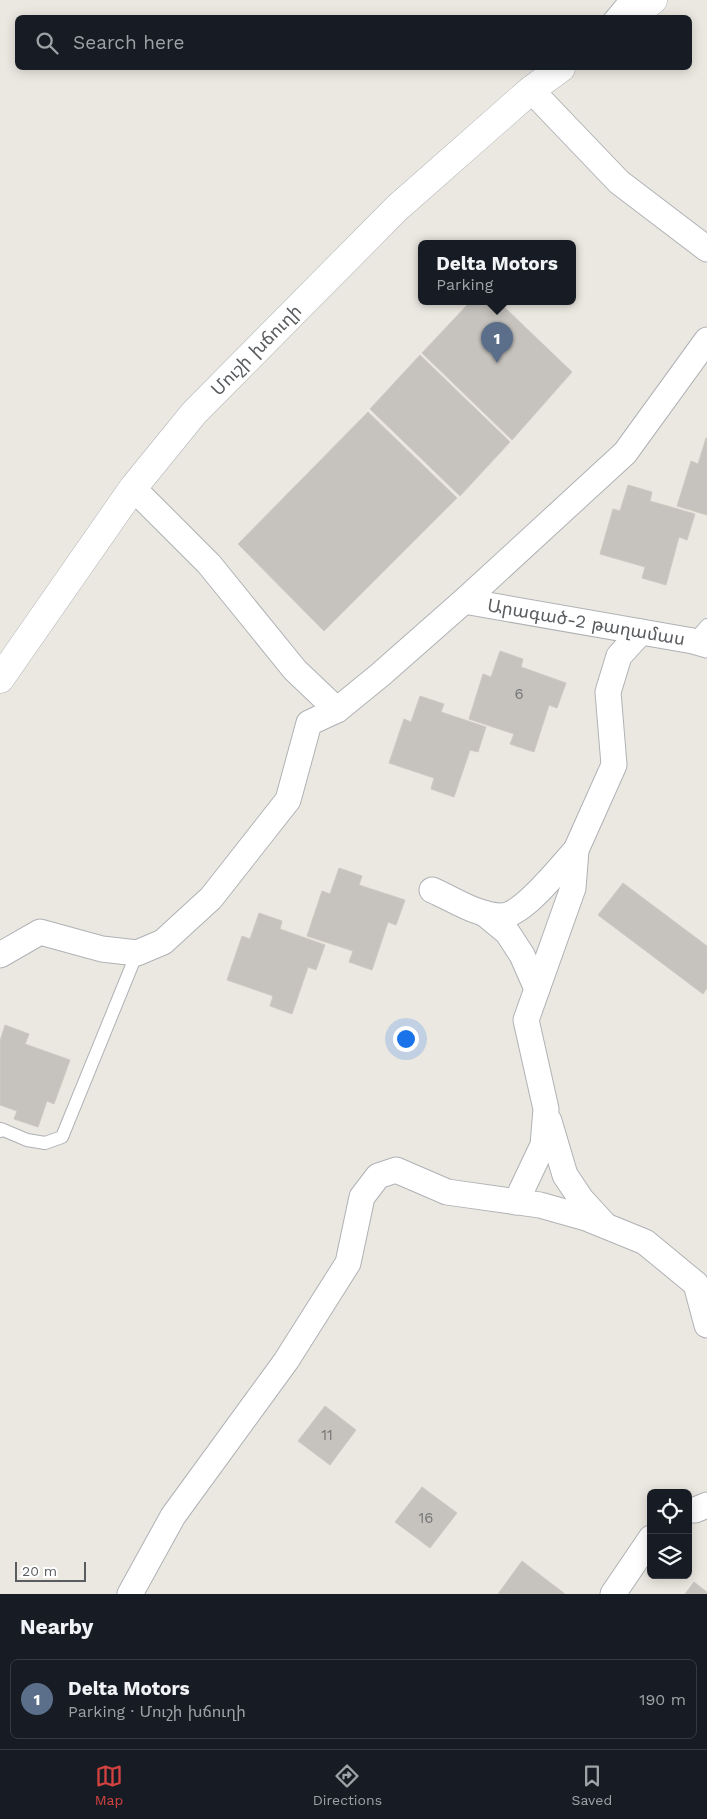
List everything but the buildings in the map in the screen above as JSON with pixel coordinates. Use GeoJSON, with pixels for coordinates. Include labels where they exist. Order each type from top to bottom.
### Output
{"type":"FeatureCollection","features":[{"type":"Feature","properties":{"kind":"street"},"geometry":{"type":"LineString","coordinates":[[633,15],[653,0]]}},
{"type":"Feature","properties":{"kind":"street","name":"Մուշի խճուղի"},"geometry":{"type":"LineString","coordinates":[[0,679],[133,488],[194,413],[390,215],[531,90],[558,70]]}},
{"type":"Feature","properties":{"kind":"street"},"geometry":{"type":"LineString","coordinates":[[531,90],[619,182],[707,248]]}},
{"type":"Feature","properties":{"kind":"street"},"geometry":{"type":"LineString","coordinates":[[0,955],[40,932],[102,949],[137,952],[164,942],[211,898],[288,800],[310,723],[337,710],[380,675],[464,601],[625,453],[707,340]]}},
{"type":"Feature","properties":{"kind":"street"},"geometry":{"type":"LineString","coordinates":[[133,488],[209,564],[295,670],[337,710]]}},
{"type":"Feature","properties":{"kind":"street","name":"Արագած-2 թաղամաս"},"geometry":{"type":"LineString","coordinates":[[464,601],[641,632],[702,637]]}},
{"type":"Feature","properties":{"kind":"street"},"geometry":{"type":"LineString","coordinates":[[484,914],[503,916],[524,907],[576,850],[614,765],[608,692],[619,656],[641,632]]}},
{"type":"Feature","properties":{"kind":"street"},"geometry":{"type":"LineString","coordinates":[[576,850],[573,888],[526,1020],[546,1109],[565,1175],[582,1200],[606,1227]]}},
{"type":"Feature","properties":{"kind":"street"},"geometry":{"type":"LineString","coordinates":[[432,890],[484,914],[507,932],[522,955],[537,989]]}},
{"type":"Feature","properties":{"kind":"street"},"geometry":{"type":"LineString","coordinates":[[516,1202],[543,1146],[546,1109]]}},
{"type":"Feature","properties":{"kind":"street"},"geometry":{"type":"LineString","coordinates":[[130,1594],[173,1516],[286,1361],[348,1263],[362,1197],[378,1176],[396,1170],[447,1192],[540,1205],[586,1218],[645,1242],[696,1284],[707,1325]]}},
{"type":"Feature","properties":{"kind":"street"},"geometry":{"type":"LineString","coordinates":[[692,1510],[707,1505]]}},
{"type":"Feature","properties":{"kind":"street"},"geometry":{"type":"LineString","coordinates":[[613,1594],[647,1544]]}},
{"type":"Feature","properties":{"kind":"lane"},"geometry":{"type":"LineString","coordinates":[[612,15],[625,0]]}},
{"type":"Feature","properties":{"kind":"lane"},"geometry":{"type":"LineString","coordinates":[[0,1131],[1,1129],[27,1140],[46,1143],[62,1138],[137,952]]}},
{"type":"Feature","properties":{"kind":"place","name":"Delta Motors"},"geometry":{"type":"Point","coordinates":[497,363]}}]}
